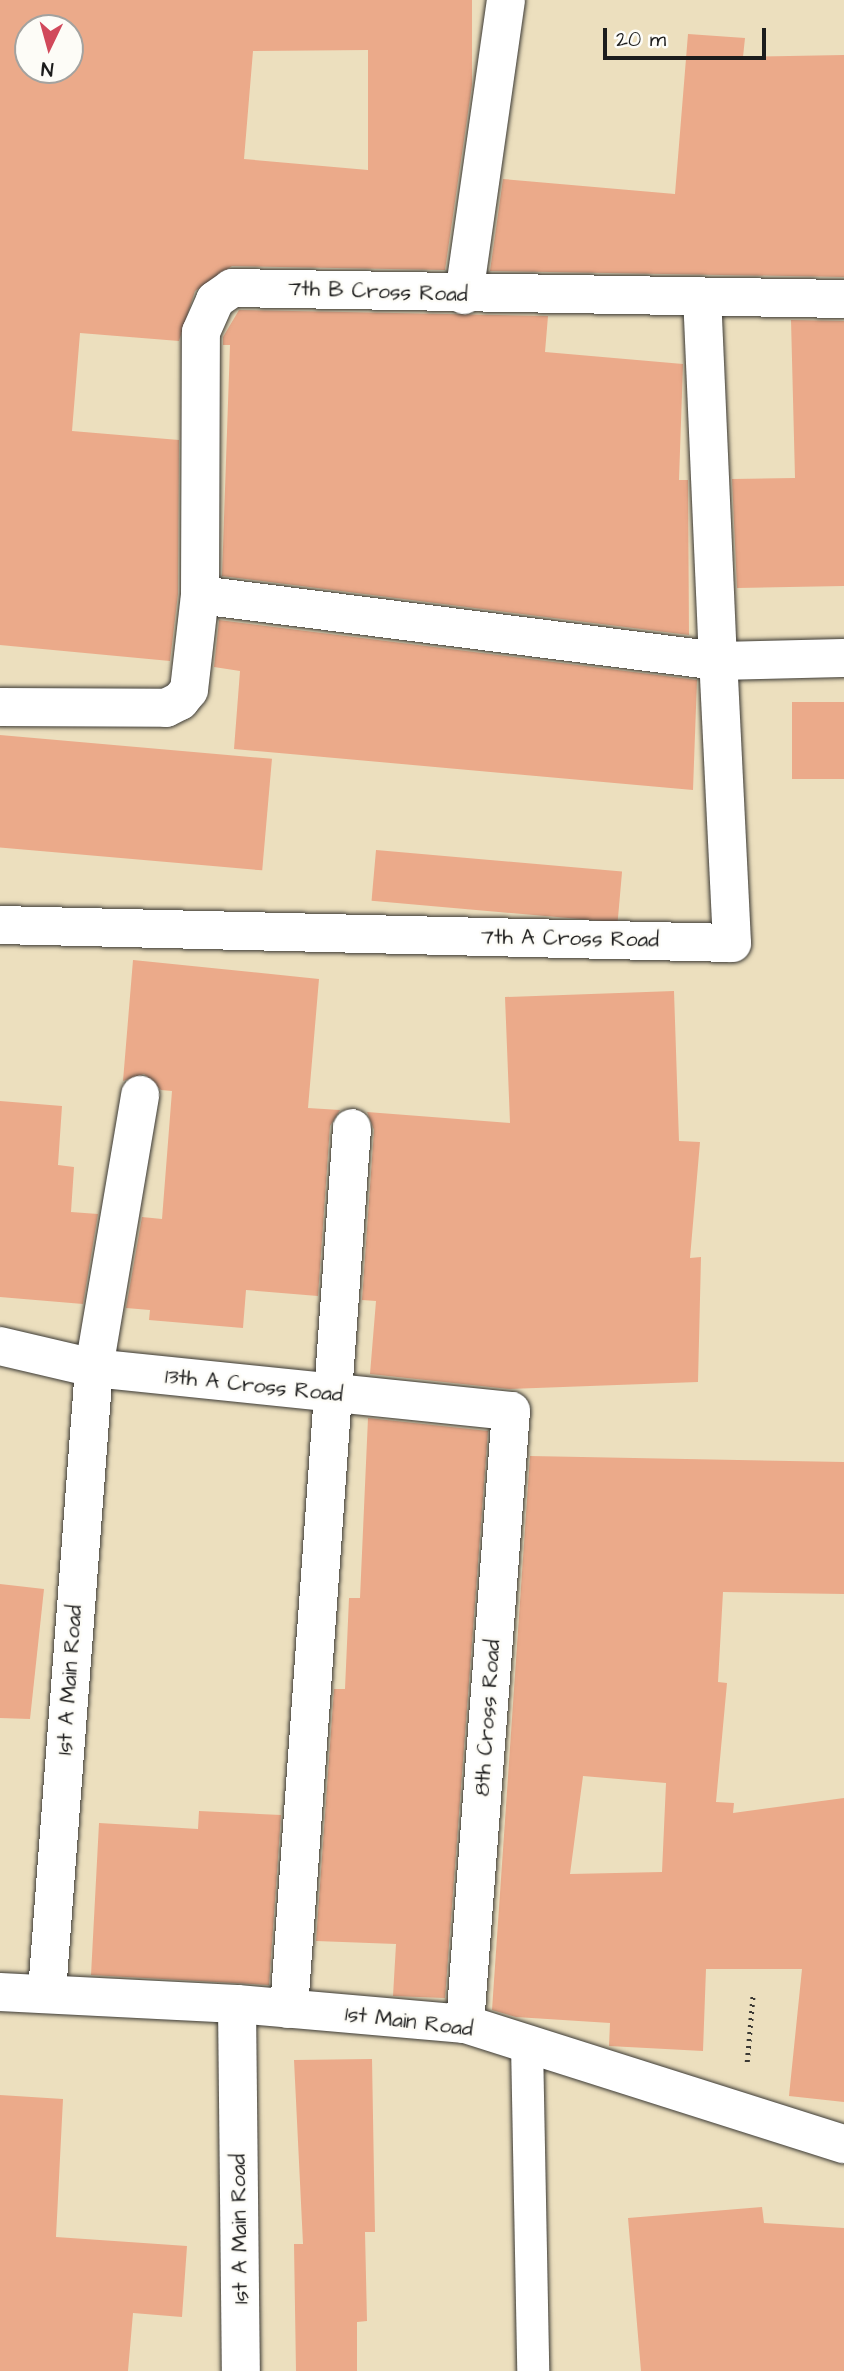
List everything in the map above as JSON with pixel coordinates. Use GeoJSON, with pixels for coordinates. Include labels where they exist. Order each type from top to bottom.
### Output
{"type":"FeatureCollection","features":[{"type":"Feature","properties":{"kind":"street"},"geometry":{"type":"LineString","coordinates":[[464,295],[506,0]]}},
{"type":"Feature","properties":{"kind":"street","name":"7th B Cross Road"},"geometry":{"type":"LineString","coordinates":[[0,707],[166,708],[180,701],[189,690],[200,595],[201,332],[215,300],[242,288],[464,295],[844,299]]}},
{"type":"Feature","properties":{"kind":"street"},"geometry":{"type":"LineString","coordinates":[[702,299],[718,661]]}},
{"type":"Feature","properties":{"kind":"street"},"geometry":{"type":"LineString","coordinates":[[200,595],[718,661],[844,657]]}},
{"type":"Feature","properties":{"kind":"street","name":"7th A Cross Road"},"geometry":{"type":"LineString","coordinates":[[0,925],[732,943],[718,661]]}},
{"type":"Feature","properties":{"kind":"street","name":"1st A Main Road"},"geometry":{"type":"LineString","coordinates":[[47,1992],[94,1368],[140,1095]]}},
{"type":"Feature","properties":{"kind":"street"},"geometry":{"type":"LineString","coordinates":[[289,2009],[329,1396],[352,1128]]}},
{"type":"Feature","properties":{"kind":"street","name":"13th A Cross Road"},"geometry":{"type":"LineString","coordinates":[[0,1346],[94,1368],[329,1396],[511,1411]]}},
{"type":"Feature","properties":{"kind":"street","name":"8th Cross Road"},"geometry":{"type":"LineString","coordinates":[[465,2024],[511,1411]]}},
{"type":"Feature","properties":{"kind":"street","name":"1st Main Road"},"geometry":{"type":"LineString","coordinates":[[0,1992],[47,1992],[237,2004],[465,2024],[844,2144]]}},
{"type":"Feature","properties":{"kind":"street","name":"1st A Main Road"},"geometry":{"type":"LineString","coordinates":[[237,2004],[241,2371]]}},
{"type":"Feature","properties":{"kind":"lane"},"geometry":{"type":"LineString","coordinates":[[527,2044],[533,2371]]}},
{"type":"Feature","properties":{"kind":"path"},"geometry":{"type":"LineString","coordinates":[[742,2112],[753,1994]]}},
{"type":"Feature","properties":{"kind":"building"},"geometry":{"type":"Polygon","coordinates":[[[0,0],[472,0],[472,85],[445,270],[232,266],[195,291],[179,341],[80,333],[72,431],[179,440],[178,594],[170,661],[0,645],[0,0]],[[368,50],[253,51],[244,159],[368,170],[368,50]]]}},
{"type":"Feature","properties":{"kind":"building"},"geometry":{"type":"Polygon","coordinates":[[[688,34],[745,38],[743,57],[844,55],[844,277],[490,271],[503,179],[675,194],[688,34]]]}},
{"type":"Feature","properties":{"kind":"building"},"geometry":{"type":"Polygon","coordinates":[[[239,310],[548,316],[545,352],[683,364],[679,480],[688,480],[689,635],[222,576],[230,345],[223,345],[223,337],[239,310]]]}},
{"type":"Feature","properties":{"kind":"building"},"geometry":{"type":"Polygon","coordinates":[[[791,320],[844,321],[844,586],[737,588],[732,479],[795,478],[791,320]]]}},
{"type":"Feature","properties":{"kind":"building"},"geometry":{"type":"Polygon","coordinates":[[[219,620],[697,680],[693,790],[234,749],[240,671],[214,667],[219,620]]]}},
{"type":"Feature","properties":{"kind":"building"},"geometry":{"type":"Polygon","coordinates":[[[792,702],[844,702],[844,779],[792,779],[792,702]]]}},
{"type":"Feature","properties":{"kind":"building"},"geometry":{"type":"Polygon","coordinates":[[[0,735],[272,759],[262,870],[0,847],[0,735]]]}},
{"type":"Feature","properties":{"kind":"building"},"geometry":{"type":"Polygon","coordinates":[[[376,850],[622,872],[618,922],[372,901],[376,850]]]}},
{"type":"Feature","properties":{"kind":"building"},"geometry":{"type":"Polygon","coordinates":[[[133,960],[319,979],[308,1108],[340,1110],[330,1126],[318,1296],[246,1290],[243,1328],[149,1320],[150,1310],[126,1308],[142,1217],[162,1219],[172,1091],[161,1090],[144,1074],[123,1081],[133,960]]]}},
{"type":"Feature","properties":{"kind":"building"},"geometry":{"type":"Polygon","coordinates":[[[674,991],[679,1141],[700,1142],[690,1258],[701,1257],[698,1382],[509,1389],[370,1374],[376,1301],[362,1300],[374,1130],[367,1112],[510,1123],[505,997],[674,991]]]}},
{"type":"Feature","properties":{"kind":"building"},"geometry":{"type":"Polygon","coordinates":[[[0,1101],[62,1106],[58,1165],[74,1167],[71,1212],[98,1214],[83,1304],[0,1297],[0,1101]]]}},
{"type":"Feature","properties":{"kind":"building"},"geometry":{"type":"Polygon","coordinates":[[[368,1418],[488,1431],[445,1998],[393,1996],[396,1944],[316,1941],[334,1689],[345,1689],[349,1598],[360,1598],[368,1418]]]}},
{"type":"Feature","properties":{"kind":"building"},"geometry":{"type":"Polygon","coordinates":[[[530,1456],[844,1462],[844,1594],[723,1592],[718,1682],[727,1683],[716,1802],[734,1803],[733,1813],[844,1798],[844,2102],[789,2096],[802,1969],[706,1969],[703,2051],[609,2046],[610,2023],[516,2017],[492,2010],[530,1456]],[[583,1776],[570,1874],[662,1872],[666,1783],[583,1776]]]}},
{"type":"Feature","properties":{"kind":"building"},"geometry":{"type":"Polygon","coordinates":[[[0,1584],[44,1589],[30,1719],[0,1718],[0,1584]]]}},
{"type":"Feature","properties":{"kind":"building"},"geometry":{"type":"Polygon","coordinates":[[[199,1811],[281,1815],[269,1985],[91,1975],[99,1823],[198,1829],[199,1811]]]}},
{"type":"Feature","properties":{"kind":"building"},"geometry":{"type":"Polygon","coordinates":[[[372,2059],[375,2232],[365,2232],[367,2321],[357,2322],[357,2371],[296,2371],[294,2244],[303,2244],[294,2060],[372,2059]]]}},
{"type":"Feature","properties":{"kind":"building"},"geometry":{"type":"Polygon","coordinates":[[[0,2095],[63,2099],[56,2237],[187,2246],[182,2317],[133,2313],[128,2371],[0,2371],[0,2095]]]}},
{"type":"Feature","properties":{"kind":"building"},"geometry":{"type":"Polygon","coordinates":[[[762,2207],[764,2223],[844,2228],[844,2371],[641,2371],[628,2218],[762,2207]]]}}]}
